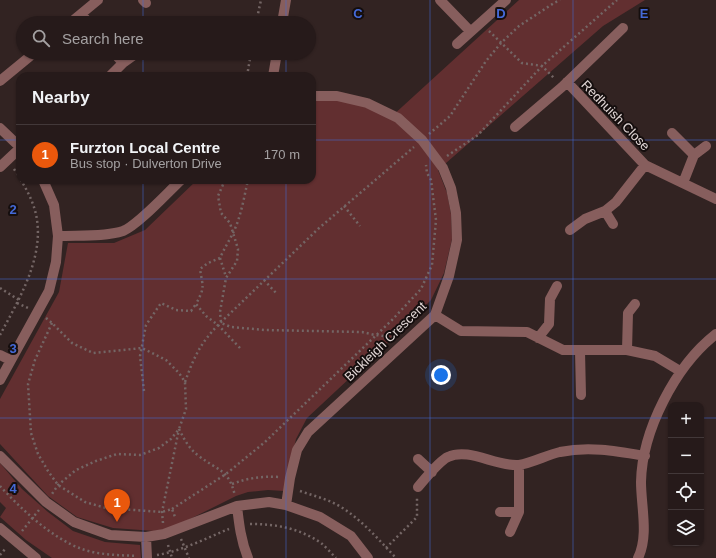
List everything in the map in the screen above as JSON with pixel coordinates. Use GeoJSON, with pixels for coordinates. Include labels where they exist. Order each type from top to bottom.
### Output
{"type":"FeatureCollection","features":[{"type":"Feature","properties":{"kind":"street"},"geometry":{"type":"LineString","coordinates":[[79,16],[98,0]]}},
{"type":"Feature","properties":{"kind":"street"},"geometry":{"type":"LineString","coordinates":[[283,16],[286,0]]}},
{"type":"Feature","properties":{"kind":"street"},"geometry":{"type":"LineString","coordinates":[[440,0],[470,31]]}},
{"type":"Feature","properties":{"kind":"street"},"geometry":{"type":"LineString","coordinates":[[457,44],[506,0]]}},
{"type":"Feature","properties":{"kind":"street","name":"Redhuish Close"},"geometry":{"type":"LineString","coordinates":[[515,127],[565,85],[623,28]]}},
{"type":"Feature","properties":{"kind":"street"},"geometry":{"type":"LineString","coordinates":[[0,81],[26,60]]}},
{"type":"Feature","properties":{"kind":"street"},"geometry":{"type":"LineString","coordinates":[[120,60],[123,64]]}},
{"type":"Feature","properties":{"kind":"street"},"geometry":{"type":"LineString","coordinates":[[114,72],[128,60]]}},
{"type":"Feature","properties":{"kind":"street"},"geometry":{"type":"LineString","coordinates":[[274,72],[276,60]]}},
{"type":"Feature","properties":{"kind":"street","name":"Redhuish Close"},"geometry":{"type":"LineString","coordinates":[[565,85],[645,165],[716,199]]}},
{"type":"Feature","properties":{"kind":"street","name":"Bickleigh Crescent"},"geometry":{"type":"LineString","coordinates":[[286,505],[297,450],[308,432],[435,314],[449,276],[457,240],[456,213],[451,188],[439,161],[422,140],[398,118],[367,103],[337,96],[316,96]]}},
{"type":"Feature","properties":{"kind":"street"},"geometry":{"type":"LineString","coordinates":[[0,128],[16,144]]}},
{"type":"Feature","properties":{"kind":"street"},"geometry":{"type":"LineString","coordinates":[[672,133],[694,154]]}},
{"type":"Feature","properties":{"kind":"street"},"geometry":{"type":"LineString","coordinates":[[683,183],[694,154],[706,146]]}},
{"type":"Feature","properties":{"kind":"street"},"geometry":{"type":"LineString","coordinates":[[0,167],[16,152]]}},
{"type":"Feature","properties":{"kind":"street","name":"Redhuish Close"},"geometry":{"type":"LineString","coordinates":[[570,230],[585,219],[605,211],[616,202],[645,165]]}},
{"type":"Feature","properties":{"kind":"street"},"geometry":{"type":"LineString","coordinates":[[0,380],[48,291],[56,262],[58,236],[54,205],[45,184]]}},
{"type":"Feature","properties":{"kind":"street"},"geometry":{"type":"LineString","coordinates":[[58,236],[97,234],[124,230],[138,221],[177,184]]}},
{"type":"Feature","properties":{"kind":"street"},"geometry":{"type":"LineString","coordinates":[[605,211],[613,224]]}},
{"type":"Feature","properties":{"kind":"street"},"geometry":{"type":"LineString","coordinates":[[538,338],[549,324],[550,299],[557,286]]}},
{"type":"Feature","properties":{"kind":"street"},"geometry":{"type":"LineString","coordinates":[[627,350],[628,313],[635,304]]}},
{"type":"Feature","properties":{"kind":"street"},"geometry":{"type":"LineString","coordinates":[[435,314],[461,331],[527,332],[563,350],[627,350],[655,356],[680,371]]}},
{"type":"Feature","properties":{"kind":"street"},"geometry":{"type":"LineString","coordinates":[[638,558],[643,534],[641,482],[644,456],[657,412],[680,371],[705,342],[716,334]]}},
{"type":"Feature","properties":{"kind":"street"},"geometry":{"type":"LineString","coordinates":[[580,351],[581,396]]}},
{"type":"Feature","properties":{"kind":"street"},"geometry":{"type":"LineString","coordinates":[[0,355],[10,360]]}},
{"type":"Feature","properties":{"kind":"street"},"geometry":{"type":"LineString","coordinates":[[418,487],[446,457],[461,453],[490,461],[519,465],[559,452],[578,449],[609,449],[644,456]]}},
{"type":"Feature","properties":{"kind":"street"},"geometry":{"type":"LineString","coordinates":[[0,456],[46,502],[74,522],[110,535],[146,537],[164,534],[237,506],[269,502],[286,505],[320,517],[351,536],[368,558]]}},
{"type":"Feature","properties":{"kind":"street"},"geometry":{"type":"LineString","coordinates":[[418,459],[432,472]]}},
{"type":"Feature","properties":{"kind":"street"},"geometry":{"type":"LineString","coordinates":[[510,532],[519,512],[519,465]]}},
{"type":"Feature","properties":{"kind":"street"},"geometry":{"type":"LineString","coordinates":[[237,506],[243,545],[248,558]]}},
{"type":"Feature","properties":{"kind":"street"},"geometry":{"type":"LineString","coordinates":[[500,512],[519,512]]}},
{"type":"Feature","properties":{"kind":"street"},"geometry":{"type":"LineString","coordinates":[[0,528],[36,558]]}},
{"type":"Feature","properties":{"kind":"street"},"geometry":{"type":"LineString","coordinates":[[146,537],[147,558]]}},
{"type":"Feature","properties":{"kind":"path"},"geometry":{"type":"LineString","coordinates":[[258,16],[261,0]]}},
{"type":"Feature","properties":{"kind":"path"},"geometry":{"type":"LineString","coordinates":[[172,558],[164,534],[162,512],[179,429],[186,409],[185,382],[192,361],[205,339],[264,280],[344,206],[450,116],[486,61],[501,43],[519,26],[560,0]]}},
{"type":"Feature","properties":{"kind":"path"},"geometry":{"type":"LineString","coordinates":[[172,509],[226,474],[265,442],[421,289],[432,265],[436,220],[431,180],[427,173],[426,165],[439,161],[478,135],[542,66],[617,0]]}},
{"type":"Feature","properties":{"kind":"path"},"geometry":{"type":"LineString","coordinates":[[481,22],[522,63],[542,66],[565,85]]}},
{"type":"Feature","properties":{"kind":"path"},"geometry":{"type":"LineString","coordinates":[[248,72],[250,60]]}},
{"type":"Feature","properties":{"kind":"path"},"geometry":{"type":"LineString","coordinates":[[0,335],[18,301],[38,246],[37,220],[30,196],[23,184]]}},
{"type":"Feature","properties":{"kind":"path"},"geometry":{"type":"LineString","coordinates":[[219,324],[226,278],[237,261],[238,249],[230,223],[221,213],[218,196],[223,184]]}},
{"type":"Feature","properties":{"kind":"path"},"geometry":{"type":"LineString","coordinates":[[226,278],[220,258],[225,245],[234,232],[243,204],[247,184]]}},
{"type":"Feature","properties":{"kind":"path"},"geometry":{"type":"LineString","coordinates":[[344,206],[360,226]]}},
{"type":"Feature","properties":{"kind":"path"},"geometry":{"type":"LineString","coordinates":[[144,391],[140,356],[146,325],[161,304],[176,310],[190,311],[196,304],[204,286],[200,269],[208,263],[220,258]]}},
{"type":"Feature","properties":{"kind":"path"},"geometry":{"type":"LineString","coordinates":[[264,280],[277,294]]}},
{"type":"Feature","properties":{"kind":"path"},"geometry":{"type":"LineString","coordinates":[[0,288],[52,323],[72,343],[93,353],[142,348],[166,360],[179,373],[185,382]]}},
{"type":"Feature","properties":{"kind":"path"},"geometry":{"type":"LineString","coordinates":[[196,304],[206,316],[219,324],[240,348]]}},
{"type":"Feature","properties":{"kind":"path"},"geometry":{"type":"LineString","coordinates":[[52,323],[35,360],[28,384],[31,433],[38,454],[58,485],[85,502],[106,508],[162,512]]}},
{"type":"Feature","properties":{"kind":"path"},"geometry":{"type":"LineString","coordinates":[[219,324],[265,330],[295,332],[362,332],[375,335],[410,338]]}},
{"type":"Feature","properties":{"kind":"path"},"geometry":{"type":"LineString","coordinates":[[0,555],[46,502],[58,485],[76,470],[117,454],[140,455],[159,448],[171,440],[179,429]]}},
{"type":"Feature","properties":{"kind":"path"},"geometry":{"type":"LineString","coordinates":[[179,429],[187,445],[198,456],[226,474],[232,484],[237,506]]}},
{"type":"Feature","properties":{"kind":"path"},"geometry":{"type":"LineString","coordinates":[[232,484],[253,477],[267,476],[290,483],[341,507],[360,521],[396,558]]}},
{"type":"Feature","properties":{"kind":"path"},"geometry":{"type":"LineString","coordinates":[[386,548],[417,517],[418,487]]}},
{"type":"Feature","properties":{"kind":"shaded area"},"geometry":{"type":"Polygon","coordinates":[[[519,0],[645,0],[603,26],[438,170],[447,193],[451,214],[452,239],[444,273],[431,300],[307,418],[296,439],[284,491],[268,490],[248,492],[236,496],[172,528],[154,531],[113,528],[77,517],[48,496],[0,444],[0,399],[59,292],[68,243],[114,243],[145,230],[193,184],[316,184],[316,95],[344,98],[391,117],[519,0]]]}},
{"type":"Feature","properties":{"kind":"shaded area"},"geometry":{"type":"Polygon","coordinates":[[[0,463],[22,489],[48,512],[73,531],[105,542],[140,545],[141,558],[52,558],[26,540],[0,517],[6,508],[0,502],[0,463]]]}},
{"type":"Feature","properties":{"kind":"place","name":"Furzton Local Centre"},"geometry":{"type":"Point","coordinates":[117,522]}}]}
